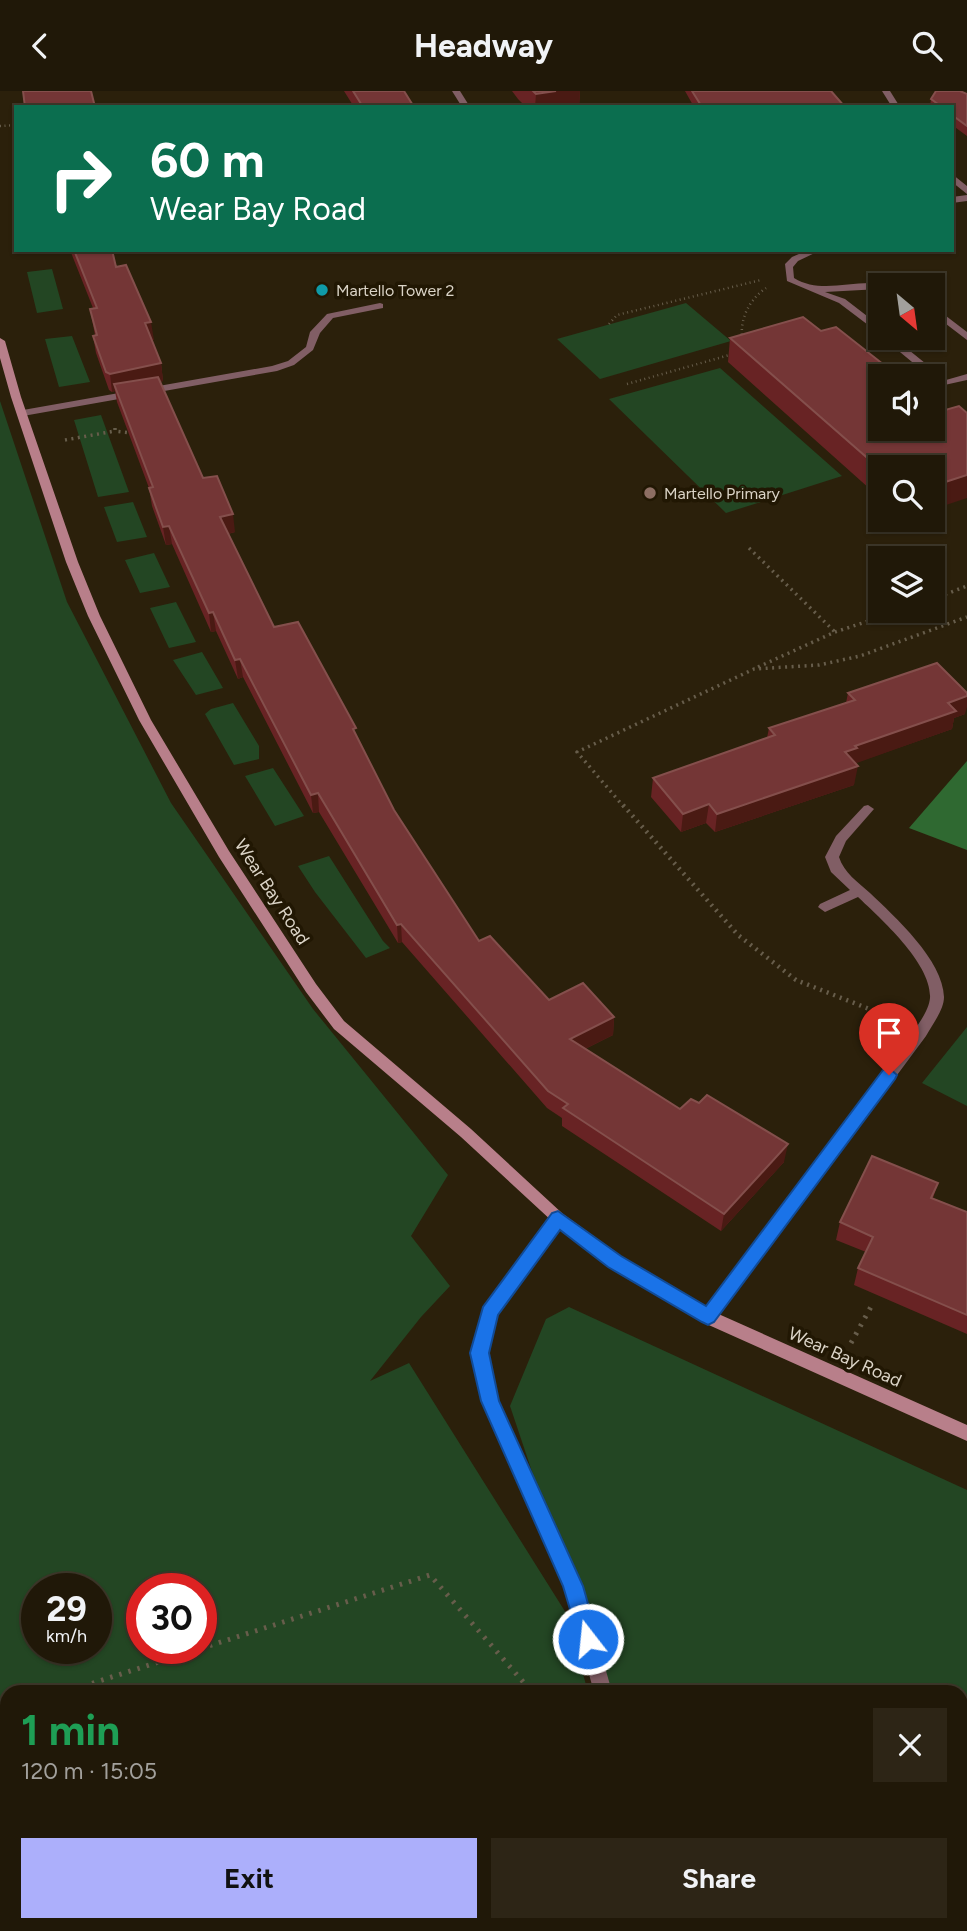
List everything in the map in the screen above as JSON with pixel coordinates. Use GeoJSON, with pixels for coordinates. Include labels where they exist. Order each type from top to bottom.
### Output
{"type":"FeatureCollection","features":[{"type":"Feature","properties":{"kind":"street"},"geometry":{"type":"LineString","coordinates":[[954,179],[967,191]]}},
{"type":"Feature","properties":{"kind":"street"},"geometry":{"type":"LineString","coordinates":[[812,252],[795,259],[788,266],[790,278],[797,285],[842,301],[868,322]]}},
{"type":"Feature","properties":{"kind":"street"},"geometry":{"type":"LineString","coordinates":[[811,290],[868,286]]}},
{"type":"Feature","properties":{"kind":"street"},"geometry":{"type":"LineString","coordinates":[[23,413],[274,369],[291,363],[310,348],[315,332],[330,316],[380,306]]}},
{"type":"Feature","properties":{"kind":"street"},"geometry":{"type":"LineString","coordinates":[[945,319],[967,337]]}},
{"type":"Feature","properties":{"kind":"street","name":"Wear Bay Road"},"geometry":{"type":"LineString","coordinates":[[0,341],[72,562],[94,616],[145,720],[198,811],[311,988],[339,1025],[466,1133],[558,1219],[615,1261],[708,1317],[967,1433]]}},
{"type":"Feature","properties":{"kind":"street"},"geometry":{"type":"LineString","coordinates":[[903,350],[944,384],[967,377]]}},
{"type":"Feature","properties":{"kind":"street"},"geometry":{"type":"LineString","coordinates":[[708,1317],[921,1032],[937,999],[934,982],[914,946],[836,869],[832,857],[841,839],[868,809]]}},
{"type":"Feature","properties":{"kind":"street"},"geometry":{"type":"LineString","coordinates":[[825,907],[859,891]]}},
{"type":"Feature","properties":{"kind":"street"},"geometry":{"type":"LineString","coordinates":[[558,1219],[489,1313],[480,1353],[490,1401],[573,1586],[601,1685]]}},
{"type":"Feature","properties":{"kind":"path"},"geometry":{"type":"LineString","coordinates":[[609,324],[617,315],[763,279],[769,286],[755,295],[740,325],[741,338],[747,344]]}},
{"type":"Feature","properties":{"kind":"path"},"geometry":{"type":"LineString","coordinates":[[627,384],[740,352]]}},
{"type":"Feature","properties":{"kind":"path"},"geometry":{"type":"LineString","coordinates":[[54,442],[115,431]]}},
{"type":"Feature","properties":{"kind":"path"},"geometry":{"type":"LineString","coordinates":[[749,548],[835,632]]}},
{"type":"Feature","properties":{"kind":"path"},"geometry":{"type":"LineString","coordinates":[[945,594],[967,586]]}},
{"type":"Feature","properties":{"kind":"path"},"geometry":{"type":"LineString","coordinates":[[754,669],[819,664],[860,656],[967,617]]}},
{"type":"Feature","properties":{"kind":"path"},"geometry":{"type":"LineString","coordinates":[[868,621],[835,632],[577,753],[738,935],[796,979],[921,1032]]}},
{"type":"Feature","properties":{"kind":"path"},"geometry":{"type":"LineString","coordinates":[[588,746],[585,757],[591,769]]}},
{"type":"Feature","properties":{"kind":"path"},"geometry":{"type":"LineString","coordinates":[[848,1347],[872,1305]]}},
{"type":"Feature","properties":{"kind":"path"},"geometry":{"type":"LineString","coordinates":[[87,1685],[430,1575],[526,1685]]}},
{"type":"Feature","properties":{"kind":"green space"},"geometry":{"type":"Polygon","coordinates":[[[52,269],[63,309],[37,313],[27,272],[52,269]]]}},
{"type":"Feature","properties":{"kind":"green space"},"geometry":{"type":"Polygon","coordinates":[[[686,303],[731,341],[600,379],[557,339],[686,303]]]}},
{"type":"Feature","properties":{"kind":"green space"},"geometry":{"type":"Polygon","coordinates":[[[72,336],[90,382],[59,387],[45,339],[72,336]]]}},
{"type":"Feature","properties":{"kind":"green space"},"geometry":{"type":"Polygon","coordinates":[[[720,368],[842,476],[726,513],[609,399],[720,368]]]}},
{"type":"Feature","properties":{"kind":"green space"},"geometry":{"type":"Polygon","coordinates":[[[0,401],[67,602],[171,803],[313,1009],[448,1175],[411,1236],[450,1286],[421,1317],[370,1381],[409,1363],[566,1613],[586,1685],[0,1685],[0,401]]]}},
{"type":"Feature","properties":{"kind":"green space"},"geometry":{"type":"Polygon","coordinates":[[[101,415],[129,492],[98,497],[74,420],[101,415]]]}},
{"type":"Feature","properties":{"kind":"green space"},"geometry":{"type":"Polygon","coordinates":[[[133,502],[147,537],[117,542],[104,507],[133,502]]]}},
{"type":"Feature","properties":{"kind":"green space"},"geometry":{"type":"Polygon","coordinates":[[[154,553],[170,587],[140,593],[125,560],[154,553]]]}},
{"type":"Feature","properties":{"kind":"green space"},"geometry":{"type":"Polygon","coordinates":[[[176,602],[196,642],[169,648],[150,608],[176,602]]]}},
{"type":"Feature","properties":{"kind":"green space"},"geometry":{"type":"Polygon","coordinates":[[[202,652],[223,688],[196,695],[173,660],[202,652]]]}},
{"type":"Feature","properties":{"kind":"green space"},"geometry":{"type":"Polygon","coordinates":[[[233,703],[259,746],[259,759],[234,765],[205,714],[211,709],[233,703]]]}},
{"type":"Feature","properties":{"kind":"green space"},"geometry":{"type":"Polygon","coordinates":[[[967,761],[967,850],[909,828],[967,761]]]}},
{"type":"Feature","properties":{"kind":"green space"},"geometry":{"type":"Polygon","coordinates":[[[273,768],[304,816],[275,826],[245,776],[273,768]]]}},
{"type":"Feature","properties":{"kind":"green space"},"geometry":{"type":"Polygon","coordinates":[[[329,856],[390,948],[366,958],[298,866],[329,856]]]}},
{"type":"Feature","properties":{"kind":"green space"},"geometry":{"type":"Polygon","coordinates":[[[967,1027],[967,1106],[922,1083],[967,1027]]]}},
{"type":"Feature","properties":{"kind":"green space"},"geometry":{"type":"Polygon","coordinates":[[[569,1307],[967,1490],[967,1685],[604,1685],[510,1406],[546,1319],[569,1307]]]}},
{"type":"Feature","properties":{"kind":"building"},"geometry":{"type":"Polygon","coordinates":[[[23,91],[91,91],[94,105],[25,105],[23,91]]]}},
{"type":"Feature","properties":{"kind":"building"},"geometry":{"type":"Polygon","coordinates":[[[353,91],[404,91],[413,105],[362,105],[353,91]]]}},
{"type":"Feature","properties":{"kind":"building"},"geometry":{"type":"Polygon","coordinates":[[[533,91],[556,91],[536,94],[533,91]]]}},
{"type":"Feature","properties":{"kind":"building"},"geometry":{"type":"Polygon","coordinates":[[[692,91],[831,91],[843,105],[701,105],[692,91]]]}},
{"type":"Feature","properties":{"kind":"building"},"geometry":{"type":"Polygon","coordinates":[[[936,91],[960,91],[967,94],[967,126],[954,116],[954,105],[939,105],[931,99],[936,91]]]}},
{"type":"Feature","properties":{"kind":"building"},"geometry":{"type":"Polygon","coordinates":[[[75,252],[112,252],[116,267],[126,265],[151,322],[145,323],[161,363],[110,374],[106,372],[93,336],[97,335],[90,309],[97,308],[75,252]]]}},
{"type":"Feature","properties":{"kind":"building"},"geometry":{"type":"Polygon","coordinates":[[[803,317],[821,331],[836,327],[883,364],[868,364],[868,441],[945,441],[945,410],[959,406],[967,413],[967,475],[945,482],[945,455],[868,455],[868,459],[730,338],[803,317]]]}},
{"type":"Feature","properties":{"kind":"building"},"geometry":{"type":"Polygon","coordinates":[[[158,377],[203,478],[217,476],[233,514],[220,517],[274,627],[298,622],[356,728],[353,729],[394,810],[479,941],[490,936],[549,1000],[583,983],[614,1017],[570,1039],[680,1109],[691,1099],[699,1103],[707,1095],[788,1144],[724,1214],[563,1108],[568,1104],[548,1091],[401,924],[397,925],[318,793],[311,795],[240,659],[235,660],[213,612],[209,613],[169,526],[163,527],[149,488],[153,487],[114,384],[158,377]]]}},
{"type":"Feature","properties":{"kind":"building"},"geometry":{"type":"Polygon","coordinates":[[[937,663],[967,693],[967,696],[948,703],[956,711],[855,746],[857,748],[845,752],[858,766],[717,814],[709,804],[683,814],[653,778],[775,735],[769,728],[855,700],[848,693],[937,663]]]}},
{"type":"Feature","properties":{"kind":"building"},"geometry":{"type":"Polygon","coordinates":[[[872,1156],[938,1183],[931,1198],[967,1212],[967,1315],[858,1268],[873,1237],[840,1222],[872,1156]]]}},
{"type":"Feature","properties":{"kind":"place","name":"Martello Tower 2"},"geometry":{"type":"Point","coordinates":[322,290]}},
{"type":"Feature","properties":{"kind":"place","name":"Martello Primary"},"geometry":{"type":"Point","coordinates":[650,493]}},
{"type":"Feature","properties":{"kind":"route"},"geometry":{"type":"LineString","coordinates":[[588,1639],[573,1586],[490,1401],[480,1353],[489,1313],[558,1219],[615,1261],[708,1317],[889,1075]]}}]}
